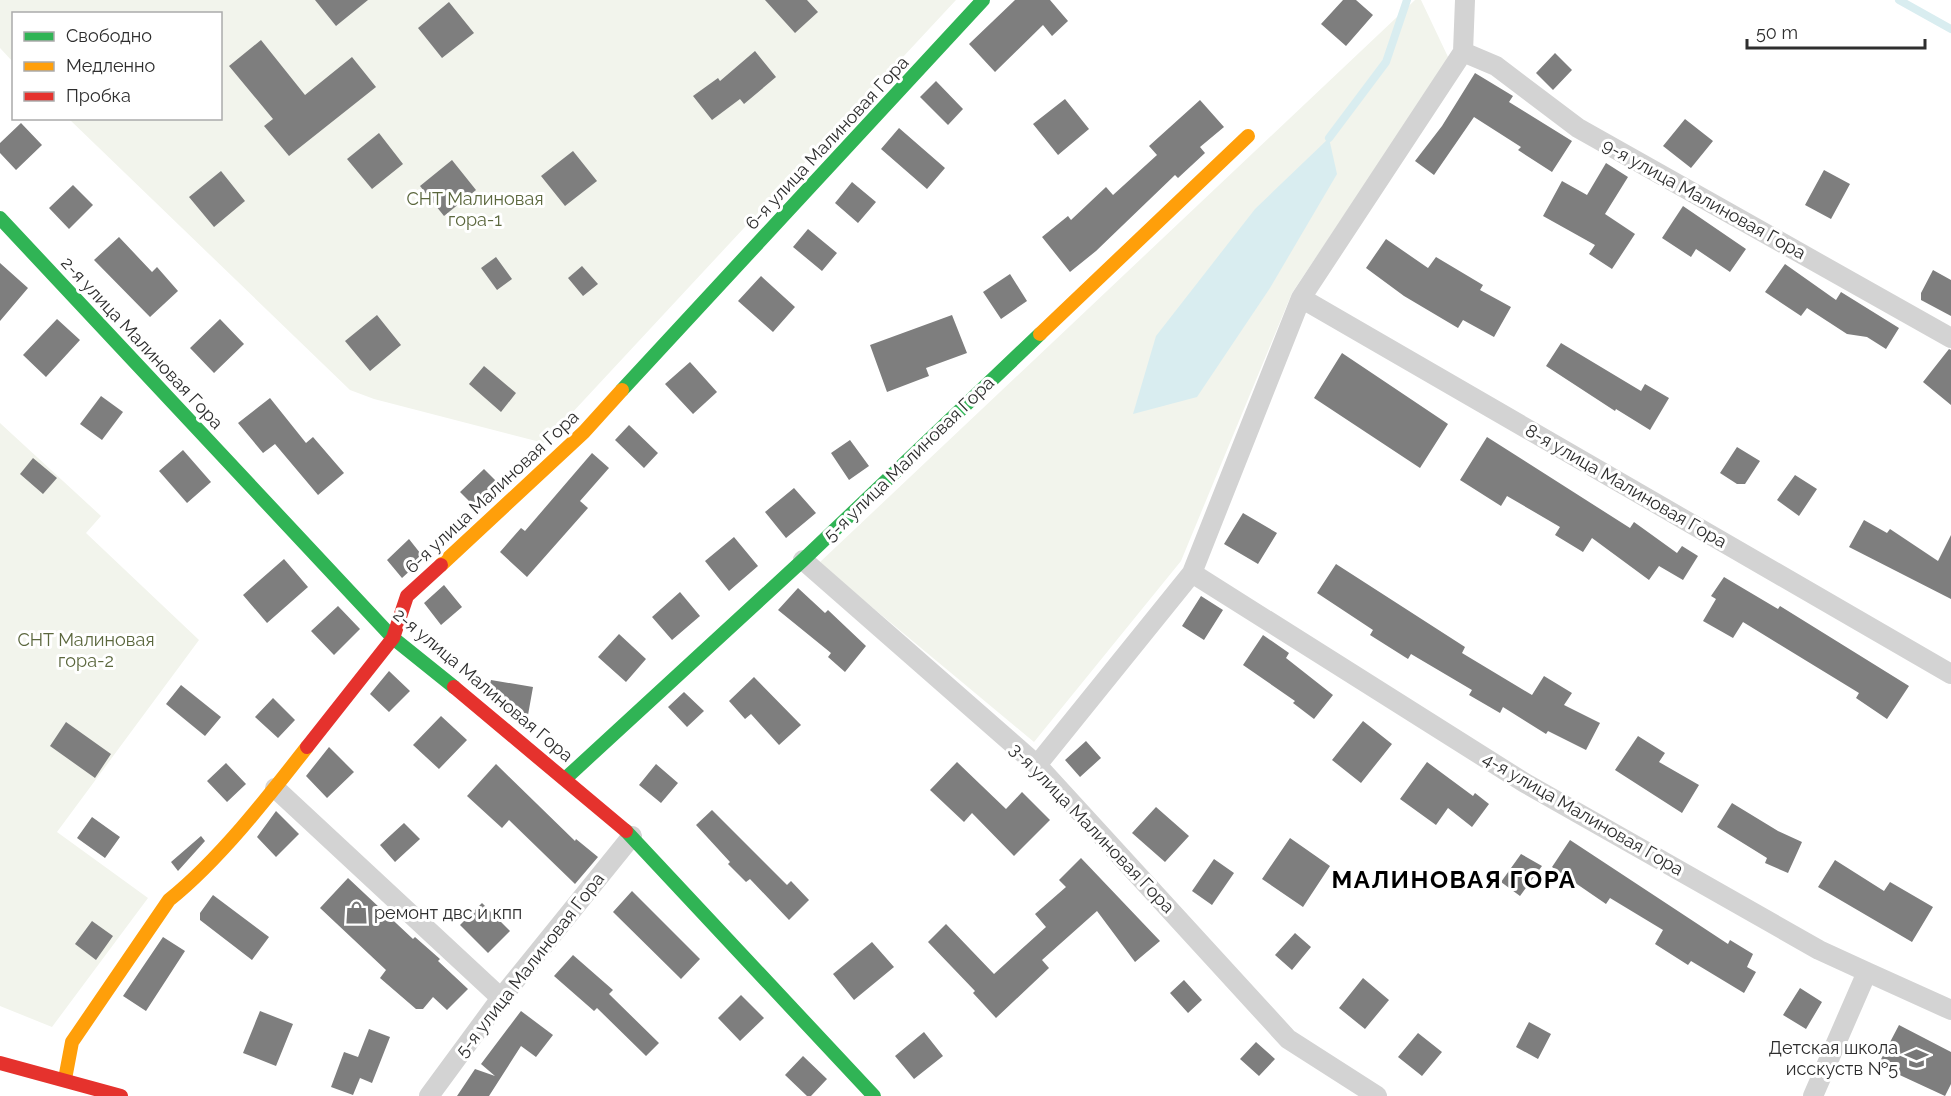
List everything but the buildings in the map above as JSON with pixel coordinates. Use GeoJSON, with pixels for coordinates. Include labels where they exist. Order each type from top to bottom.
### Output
{"type":"FeatureCollection","features":[{"type":"Feature","properties":{"kind":"street","name":"6-я улица Малиновая Гора"},"geometry":{"type":"LineString","coordinates":[[65,1079],[72,1042],[169,900],[188,885],[275,788],[393,638],[406,596],[584,432],[983,0]]}},
{"type":"Feature","properties":{"kind":"street"},"geometry":{"type":"LineString","coordinates":[[1037,765],[1192,573],[1301,298],[1463,52],[1465,0]]}},
{"type":"Feature","properties":{"kind":"street","name":"9-я улица Малиновая Гора"},"geometry":{"type":"LineString","coordinates":[[1463,52],[1496,66],[1578,128],[1951,338]]}},
{"type":"Feature","properties":{"kind":"street","name":"5-я улица Малиновая Гора"},"geometry":{"type":"LineString","coordinates":[[566,778],[803,560],[1248,136]]}},
{"type":"Feature","properties":{"kind":"street","name":"2-я улица Малиновая Гора"},"geometry":{"type":"LineString","coordinates":[[0,218],[393,638],[566,778],[632,836],[874,1096]]}},
{"type":"Feature","properties":{"kind":"street","name":"8-я улица Малиновая Гора"},"geometry":{"type":"LineString","coordinates":[[1301,298],[1951,674]]}},
{"type":"Feature","properties":{"kind":"street","name":"3-я улица Малиновая Гора"},"geometry":{"type":"LineString","coordinates":[[803,560],[1037,765],[1288,1040],[1377,1096]]}},
{"type":"Feature","properties":{"kind":"street","name":"4-я улица Малиновая Гора"},"geometry":{"type":"LineString","coordinates":[[1192,573],[1525,783],[1819,950],[1951,1010]]}},
{"type":"Feature","properties":{"kind":"street"},"geometry":{"type":"LineString","coordinates":[[275,788],[501,998]]}},
{"type":"Feature","properties":{"kind":"street","name":"5-я улица Малиновая Гора"},"geometry":{"type":"LineString","coordinates":[[429,1096],[501,998],[632,836]]}},
{"type":"Feature","properties":{"kind":"street"},"geometry":{"type":"LineString","coordinates":[[1813,1096],[1867,972]]}},
{"type":"Feature","properties":{"kind":"street"},"geometry":{"type":"LineString","coordinates":[[0,1063],[121,1096]]}},
{"type":"Feature","properties":{"kind":"green space","name":"СНТ Малиновая гора-1"},"geometry":{"type":"Polygon","coordinates":[[[0,0],[956,0],[544,443],[374,399],[350,390],[70,120],[222,120],[222,12],[12,12],[12,61],[0,48],[0,0]]]}},
{"type":"Feature","properties":{"kind":"green space"},"geometry":{"type":"Polygon","coordinates":[[[1415,0],[1421,0],[1449,59],[1292,293],[1181,561],[1034,742],[819,563],[1415,0]]]}},
{"type":"Feature","properties":{"kind":"green space","name":"СНТ Малиновая гора-2"},"geometry":{"type":"Polygon","coordinates":[[[0,423],[101,516],[86,533],[199,640],[57,832],[148,898],[52,1027],[0,1006],[0,423]]]}},
{"type":"Feature","properties":{"kind":"shaded area"},"geometry":{"type":"Polygon","coordinates":[[[1329,138],[1337,174],[1270,288],[1197,397],[1133,414],[1156,336],[1255,209],[1329,138]]]}},
{"type":"Feature","properties":{"kind":"waterway"},"geometry":{"type":"LineString","coordinates":[[1329,138],[1386,62],[1407,0]]}},
{"type":"Feature","properties":{"kind":"waterway"},"geometry":{"type":"LineString","coordinates":[[1899,0],[1951,29]]}},
{"type":"Feature","properties":{"kind":"traffic: fast"},"geometry":{"type":"LineString","coordinates":[[622,390],[983,0]]}},
{"type":"Feature","properties":{"kind":"traffic: fast"},"geometry":{"type":"LineString","coordinates":[[0,218],[393,638],[454,687]]}},
{"type":"Feature","properties":{"kind":"traffic: fast"},"geometry":{"type":"LineString","coordinates":[[566,778],[803,560],[1040,334]]}},
{"type":"Feature","properties":{"kind":"traffic: fast"},"geometry":{"type":"LineString","coordinates":[[626,831],[874,1096]]}},
{"type":"Feature","properties":{"kind":"traffic: slow"},"geometry":{"type":"LineString","coordinates":[[1040,334],[1248,136]]}},
{"type":"Feature","properties":{"kind":"traffic: slow"},"geometry":{"type":"LineString","coordinates":[[441,565],[584,432],[622,390]]}},
{"type":"Feature","properties":{"kind":"traffic: slow"},"geometry":{"type":"LineString","coordinates":[[65,1079],[72,1042],[169,900],[224,847],[307,747]]}},
{"type":"Feature","properties":{"kind":"traffic: jam"},"geometry":{"type":"LineString","coordinates":[[307,747],[393,638],[407,596],[441,565]]}},
{"type":"Feature","properties":{"kind":"traffic: jam"},"geometry":{"type":"LineString","coordinates":[[454,687],[626,831]]}},
{"type":"Feature","properties":{"kind":"traffic: jam"},"geometry":{"type":"LineString","coordinates":[[0,1063],[121,1096]]}},
{"type":"Feature","properties":{"kind":"place","name":"ремонт двс и кпп"},"geometry":{"type":"Point","coordinates":[356,913]}},
{"type":"Feature","properties":{"kind":"place","name":"Детская школа исскуств №5"},"geometry":{"type":"Point","coordinates":[1916,1058]}},
{"type":"Feature","properties":{"kind":"district","name":"МАЛИНОВАЯ ГОРА"},"geometry":{"type":"Point","coordinates":[1454,880]}}]}
